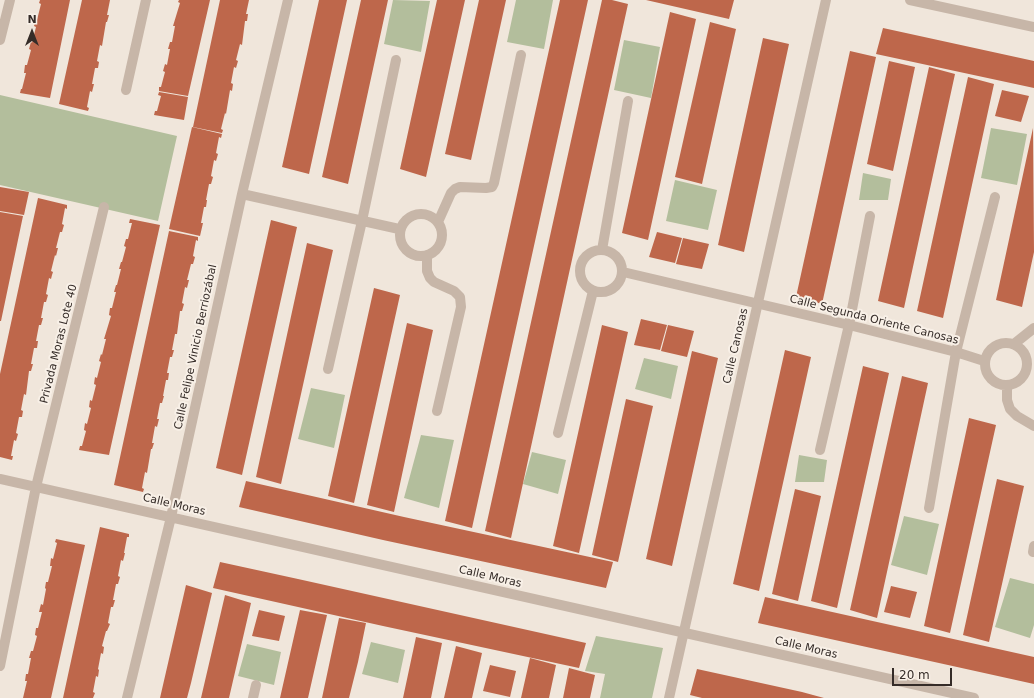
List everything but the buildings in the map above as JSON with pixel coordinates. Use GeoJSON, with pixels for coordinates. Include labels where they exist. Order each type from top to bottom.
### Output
{"type":"FeatureCollection","features":[{"type":"Feature","properties":{"kind":"street"},"geometry":{"type":"LineString","coordinates":[[0,40],[10,0]]}},
{"type":"Feature","properties":{"kind":"street"},"geometry":{"type":"LineString","coordinates":[[126,90],[146,0]]}},
{"type":"Feature","properties":{"kind":"street","name":"Calle Felipe Vinicio Berriozábal"},"geometry":{"type":"LineString","coordinates":[[126,698],[171,517],[242,194],[288,0]]}},
{"type":"Feature","properties":{"kind":"street","name":"Calle Canosas"},"geometry":{"type":"LineString","coordinates":[[669,698],[826,0]]}},
{"type":"Feature","properties":{"kind":"street"},"geometry":{"type":"LineString","coordinates":[[910,0],[1034,27]]}},
{"type":"Feature","properties":{"kind":"street"},"geometry":{"type":"LineString","coordinates":[[438,222],[451,193],[455,189],[460,187],[486,188],[492,187],[494,183],[521,55]]}},
{"type":"Feature","properties":{"kind":"street"},"geometry":{"type":"LineString","coordinates":[[328,369],[362,221],[396,60]]}},
{"type":"Feature","properties":{"kind":"street"},"geometry":{"type":"LineString","coordinates":[[602,250],[628,101]]}},
{"type":"Feature","properties":{"kind":"street"},"geometry":{"type":"LineString","coordinates":[[242,194],[400,229]]}},
{"type":"Feature","properties":{"kind":"street"},"geometry":{"type":"LineString","coordinates":[[929,508],[956,352],[995,197]]}},
{"type":"Feature","properties":{"kind":"street","name":"Privada Moras Lote 40"},"geometry":{"type":"LineString","coordinates":[[0,666],[36,487],[104,207]]}},
{"type":"Feature","properties":{"kind":"street"},"geometry":{"type":"LineString","coordinates":[[416,213],[428,214],[438,222],[442,237],[440,245],[434,252],[427,255],[415,256],[405,250],[400,240],[400,229],[406,219],[416,213]]}},
{"type":"Feature","properties":{"kind":"street"},"geometry":{"type":"LineString","coordinates":[[820,450],[849,325],[870,216]]}},
{"type":"Feature","properties":{"kind":"street"},"geometry":{"type":"LineString","coordinates":[[602,250],[617,256],[622,264],[623,272],[620,282],[613,289],[603,293],[593,291],[585,286],[580,277],[580,267],[584,258],[592,252],[602,250]]}},
{"type":"Feature","properties":{"kind":"street"},"geometry":{"type":"LineString","coordinates":[[427,255],[430,278],[434,282],[454,291],[460,297],[461,307],[437,411]]}},
{"type":"Feature","properties":{"kind":"street","name":"Calle Segunda Oriente Canosas"},"geometry":{"type":"LineString","coordinates":[[623,272],[849,325],[956,352],[984,362]]}},
{"type":"Feature","properties":{"kind":"street"},"geometry":{"type":"LineString","coordinates":[[558,433],[593,291]]}},
{"type":"Feature","properties":{"kind":"street"},"geometry":{"type":"LineString","coordinates":[[1014,344],[1034,328]]}},
{"type":"Feature","properties":{"kind":"street"},"geometry":{"type":"LineString","coordinates":[[1004,343],[1014,344],[1021,349],[1026,356],[1028,364],[1026,372],[1022,379],[1015,384],[1007,386],[998,384],[990,379],[985,371],[984,362],[988,352],[995,346],[1004,343]]}},
{"type":"Feature","properties":{"kind":"street"},"geometry":{"type":"LineString","coordinates":[[1007,386],[1007,400],[1010,409],[1017,416],[1034,426]]}},
{"type":"Feature","properties":{"kind":"street","name":"Calle Moras"},"geometry":{"type":"LineString","coordinates":[[0,480],[171,517],[974,698]]}},
{"type":"Feature","properties":{"kind":"street"},"geometry":{"type":"LineString","coordinates":[[253,698],[256,685]]}},
{"type":"Feature","properties":{"kind":"green space"},"geometry":{"type":"Polygon","coordinates":[[[393,0],[430,1],[421,52],[384,44],[393,0]]]}},
{"type":"Feature","properties":{"kind":"green space"},"geometry":{"type":"Polygon","coordinates":[[[516,0],[553,0],[544,49],[507,42],[516,0]]]}},
{"type":"Feature","properties":{"kind":"green space"},"geometry":{"type":"Polygon","coordinates":[[[624,40],[660,47],[651,98],[614,90],[624,40]]]}},
{"type":"Feature","properties":{"kind":"green space"},"geometry":{"type":"Polygon","coordinates":[[[0,95],[177,136],[158,221],[0,185],[0,95]]]}},
{"type":"Feature","properties":{"kind":"green space"},"geometry":{"type":"Polygon","coordinates":[[[991,128],[1027,134],[1017,185],[981,178],[991,128]]]}},
{"type":"Feature","properties":{"kind":"green space"},"geometry":{"type":"Polygon","coordinates":[[[863,173],[891,179],[888,200],[859,200],[863,173]]]}},
{"type":"Feature","properties":{"kind":"green space"},"geometry":{"type":"Polygon","coordinates":[[[675,180],[717,190],[708,230],[666,221],[675,180]]]}},
{"type":"Feature","properties":{"kind":"green space"},"geometry":{"type":"Polygon","coordinates":[[[644,358],[678,366],[671,399],[635,389],[644,358]]]}},
{"type":"Feature","properties":{"kind":"green space"},"geometry":{"type":"Polygon","coordinates":[[[311,388],[345,395],[334,448],[298,439],[311,388]]]}},
{"type":"Feature","properties":{"kind":"green space"},"geometry":{"type":"Polygon","coordinates":[[[421,435],[454,440],[439,508],[404,498],[421,435]]]}},
{"type":"Feature","properties":{"kind":"green space"},"geometry":{"type":"Polygon","coordinates":[[[532,452],[566,460],[558,494],[523,484],[532,452]]]}},
{"type":"Feature","properties":{"kind":"green space"},"geometry":{"type":"Polygon","coordinates":[[[799,455],[827,460],[824,482],[795,482],[799,455]]]}},
{"type":"Feature","properties":{"kind":"green space"},"geometry":{"type":"Polygon","coordinates":[[[904,516],[939,524],[927,575],[891,565],[904,516]]]}},
{"type":"Feature","properties":{"kind":"green space"},"geometry":{"type":"Polygon","coordinates":[[[1010,578],[1034,584],[1034,625],[1030,638],[995,627],[1010,578]]]}},
{"type":"Feature","properties":{"kind":"green space"},"geometry":{"type":"Polygon","coordinates":[[[596,636],[663,648],[652,698],[600,698],[605,674],[585,671],[596,636]]]}},
{"type":"Feature","properties":{"kind":"green space"},"geometry":{"type":"Polygon","coordinates":[[[371,642],[405,650],[398,683],[362,674],[371,642]]]}},
{"type":"Feature","properties":{"kind":"green space"},"geometry":{"type":"Polygon","coordinates":[[[247,644],[281,652],[274,685],[238,676],[247,644]]]}}]}
